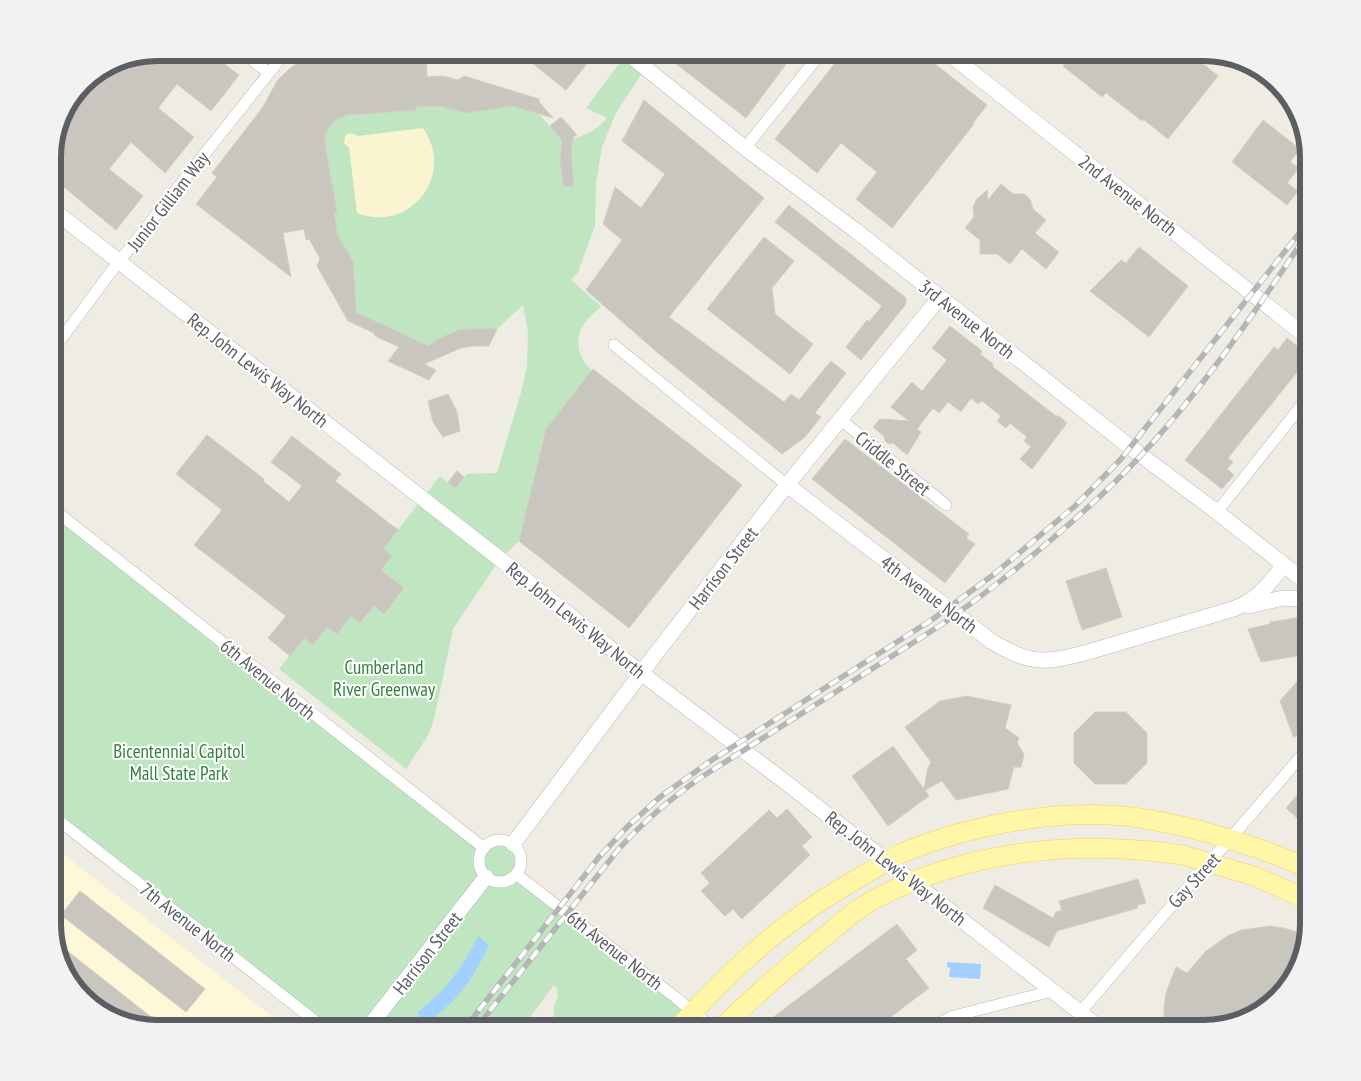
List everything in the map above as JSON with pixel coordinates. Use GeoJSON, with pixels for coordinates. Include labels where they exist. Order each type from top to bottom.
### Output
{"type":"FeatureCollection","features":[{"type":"Feature","properties":{"kind":"main road"},"geometry":{"type":"LineString","coordinates":[[686,1020],[734,970],[780,931],[819,903],[902,854],[956,835],[1019,820],[1080,815],[1137,818],[1183,826],[1231,839],[1300,865]]}},
{"type":"Feature","properties":{"kind":"main road"},"geometry":{"type":"LineString","coordinates":[[731,1020],[785,970],[858,909],[878,897],[952,867],[998,856],[1060,849],[1123,848],[1182,855],[1257,877],[1300,896]]}},
{"type":"Feature","properties":{"kind":"street"},"geometry":{"type":"LineString","coordinates":[[254,61],[269,73]]}},
{"type":"Feature","properties":{"kind":"street","name":"Junior Gilliam Way"},"geometry":{"type":"LineString","coordinates":[[61,339],[278,61]]}},
{"type":"Feature","properties":{"kind":"street","name":"3rd Avenue North"},"geometry":{"type":"LineString","coordinates":[[637,61],[745,148],[855,230],[1130,447],[1300,578]]}},
{"type":"Feature","properties":{"kind":"street"},"geometry":{"type":"LineString","coordinates":[[745,148],[814,61]]}},
{"type":"Feature","properties":{"kind":"street","name":"2nd Avenue North"},"geometry":{"type":"LineString","coordinates":[[959,61],[1300,332]]}},
{"type":"Feature","properties":{"kind":"street","name":"Rep. John Lewis Way North"},"geometry":{"type":"LineString","coordinates":[[61,216],[500,559],[641,673],[753,757],[1090,1020]]}},
{"type":"Feature","properties":{"kind":"street","name":"Harrison Street"},"geometry":{"type":"LineString","coordinates":[[513,844],[641,673],[787,485],[940,297]]}},
{"type":"Feature","properties":{"kind":"street","name":"4th Avenue North"},"geometry":{"type":"LineString","coordinates":[[614,345],[787,485],[991,641],[1014,655],[1038,661],[1085,654],[1233,609],[1250,602],[1261,594],[1284,565]]}},
{"type":"Feature","properties":{"kind":"street"},"geometry":{"type":"LineString","coordinates":[[1217,512],[1300,407]]}},
{"type":"Feature","properties":{"kind":"street","name":"Criddle Street"},"geometry":{"type":"LineString","coordinates":[[841,420],[946,506]]}},
{"type":"Feature","properties":{"kind":"street","name":"6th Avenue North"},"geometry":{"type":"LineString","coordinates":[[61,515],[397,782],[484,848]]}},
{"type":"Feature","properties":{"kind":"street"},"geometry":{"type":"LineString","coordinates":[[1233,609],[1283,598],[1300,599]]}},
{"type":"Feature","properties":{"kind":"street","name":"Gay Street"},"geometry":{"type":"LineString","coordinates":[[1080,1012],[1300,757]]}},
{"type":"Feature","properties":{"kind":"street","name":"7th Avenue North"},"geometry":{"type":"LineString","coordinates":[[61,822],[314,1020]]}},
{"type":"Feature","properties":{"kind":"street"},"geometry":{"type":"LineString","coordinates":[[496,840],[503,840],[513,844],[521,858],[521,865],[516,874],[510,879],[500,882],[492,881],[486,877],[480,869],[479,861],[484,848],[496,840]]}},
{"type":"Feature","properties":{"kind":"street","name":"6th Avenue North"},"geometry":{"type":"LineString","coordinates":[[516,874],[704,1020]]}},
{"type":"Feature","properties":{"kind":"street","name":"Harrison Street"},"geometry":{"type":"LineString","coordinates":[[374,1020],[486,877]]}},
{"type":"Feature","properties":{"kind":"street"},"geometry":{"type":"LineString","coordinates":[[945,1020],[954,1016],[1052,991]]}},
{"type":"Feature","properties":{"kind":"shaded area"},"geometry":{"type":"Polygon","coordinates":[[[61,852],[277,1020],[145,1019],[120,1012],[104,1004],[89,992],[81,982],[66,955],[61,930],[61,852]]]}},
{"type":"Feature","properties":{"kind":"green space","name":"Cumberland River Greenway"},"geometry":{"type":"Polygon","coordinates":[[[621,61],[655,61],[642,73],[616,113],[602,147],[596,183],[595,226],[578,272],[571,280],[601,306],[583,326],[578,340],[583,360],[592,371],[546,429],[519,541],[500,559],[453,629],[434,719],[429,734],[406,769],[279,669],[304,638],[313,644],[327,627],[351,616],[361,623],[374,606],[385,613],[404,589],[381,570],[392,556],[383,549],[440,476],[456,488],[467,474],[497,473],[522,389],[527,365],[528,332],[523,305],[497,329],[478,328],[452,333],[428,346],[356,312],[353,261],[337,234],[334,212],[337,211],[325,142],[326,135],[332,123],[337,119],[363,112],[416,110],[416,107],[439,106],[467,113],[512,106],[539,114],[562,140],[560,161],[564,187],[574,186],[571,159],[573,139],[592,131],[607,118],[586,108],[621,61]]]}},
{"type":"Feature","properties":{"kind":"green space","name":"Bicentennial Capitol Mall State Park"},"geometry":{"type":"Polygon","coordinates":[[[61,515],[485,846],[500,840],[512,845],[517,849],[520,856],[518,871],[694,1011],[685,1020],[553,1020],[554,1008],[558,997],[558,990],[554,985],[528,1020],[314,1020],[61,822],[61,515]]]}},
{"type":"Feature","properties":{"kind":"green space"},"geometry":{"type":"Polygon","coordinates":[[[1051,1017],[1057,1020],[998,1020],[1051,1017]]]}},
{"type":"Feature","properties":{"kind":"sand"},"geometry":{"type":"Polygon","coordinates":[[[423,128],[432,146],[434,164],[431,181],[422,196],[410,208],[394,215],[376,217],[357,213],[349,148],[344,143],[345,136],[350,133],[358,136],[423,128]]]}},
{"type":"Feature","properties":{"kind":"water"},"geometry":{"type":"Polygon","coordinates":[[[478,936],[489,945],[470,980],[447,1007],[430,1020],[422,1020],[417,1012],[445,987],[466,958],[478,936]]]}},
{"type":"Feature","properties":{"kind":"water"},"geometry":{"type":"Polygon","coordinates":[[[947,962],[981,964],[980,979],[949,977],[950,968],[947,967],[947,962]]]}},
{"type":"Feature","properties":{"kind":"building"},"geometry":{"type":"Polygon","coordinates":[[[151,61],[221,61],[239,75],[211,111],[177,84],[158,108],[194,137],[165,173],[131,142],[109,169],[143,196],[116,230],[61,185],[63,138],[77,104],[89,89],[104,77],[126,66],[151,61]]]}},
{"type":"Feature","properties":{"kind":"building"},"geometry":{"type":"Polygon","coordinates":[[[300,61],[426,61],[427,77],[442,76],[458,80],[464,76],[539,99],[539,102],[553,118],[512,106],[467,113],[439,106],[416,107],[416,110],[347,115],[335,120],[325,137],[337,212],[334,212],[337,234],[353,261],[356,312],[428,346],[440,338],[459,330],[497,329],[489,346],[461,348],[424,364],[436,370],[429,380],[388,361],[399,347],[348,321],[317,266],[320,258],[309,239],[306,240],[304,229],[283,233],[291,277],[196,204],[217,177],[212,173],[263,107],[277,81],[300,61]]]}},
{"type":"Feature","properties":{"kind":"building"},"geometry":{"type":"Polygon","coordinates":[[[529,61],[589,61],[566,90],[529,61]]]}},
{"type":"Feature","properties":{"kind":"building"},"geometry":{"type":"Polygon","coordinates":[[[673,61],[788,61],[746,118],[673,61]]]}},
{"type":"Feature","properties":{"kind":"building"},"geometry":{"type":"Polygon","coordinates":[[[837,61],[931,61],[987,105],[892,228],[856,199],[877,172],[841,143],[817,173],[775,139],[837,61]]]}},
{"type":"Feature","properties":{"kind":"building"},"geometry":{"type":"Polygon","coordinates":[[[1067,61],[1199,61],[1218,76],[1168,139],[1106,93],[1102,97],[1063,66],[1067,61]]]}},
{"type":"Feature","properties":{"kind":"building"},"geometry":{"type":"Polygon","coordinates":[[[644,100],[764,198],[669,317],[784,402],[791,394],[799,400],[831,361],[846,373],[815,413],[821,417],[805,437],[782,454],[658,353],[586,290],[622,240],[603,224],[615,187],[641,208],[665,174],[622,141],[644,100]]]}},
{"type":"Feature","properties":{"kind":"building"},"geometry":{"type":"Polygon","coordinates":[[[561,117],[577,135],[573,137],[571,153],[574,186],[564,187],[560,161],[562,140],[550,126],[561,117]]]}},
{"type":"Feature","properties":{"kind":"building"},"geometry":{"type":"Polygon","coordinates":[[[1263,120],[1299,148],[1290,162],[1299,168],[1287,183],[1298,191],[1287,205],[1232,162],[1263,120]]]}},
{"type":"Feature","properties":{"kind":"building"},"geometry":{"type":"Polygon","coordinates":[[[1001,184],[1013,194],[1024,194],[1030,199],[1033,209],[1046,220],[1035,233],[1059,252],[1046,269],[1022,249],[1010,264],[997,254],[980,254],[980,240],[965,228],[974,217],[973,207],[977,199],[987,190],[988,200],[1001,184]]]}},
{"type":"Feature","properties":{"kind":"building"},"geometry":{"type":"Polygon","coordinates":[[[789,205],[906,298],[906,304],[861,360],[846,347],[867,320],[869,322],[882,306],[775,222],[789,205]]]}},
{"type":"Feature","properties":{"kind":"building"},"geometry":{"type":"Polygon","coordinates":[[[764,237],[794,261],[772,288],[775,314],[813,344],[790,374],[707,309],[764,237]]]}},
{"type":"Feature","properties":{"kind":"building"},"geometry":{"type":"Polygon","coordinates":[[[1139,247],[1188,286],[1149,337],[1090,291],[1121,260],[1126,263],[1139,247]]]}},
{"type":"Feature","properties":{"kind":"building"},"geometry":{"type":"Polygon","coordinates":[[[950,326],[982,351],[980,354],[993,364],[993,367],[1067,423],[1032,469],[1020,459],[1031,447],[1024,441],[1027,437],[1010,423],[1006,428],[997,421],[1001,416],[982,401],[978,404],[971,398],[961,412],[948,402],[939,413],[933,408],[917,429],[921,432],[907,455],[893,443],[889,444],[885,441],[884,436],[873,427],[880,419],[909,421],[891,407],[912,382],[922,391],[947,360],[932,348],[950,326]]]}},
{"type":"Feature","properties":{"kind":"building"},"geometry":{"type":"Polygon","coordinates":[[[1287,338],[1300,349],[1300,368],[1228,458],[1233,462],[1227,469],[1234,475],[1222,489],[1185,460],[1274,347],[1278,350],[1287,338]]]}},
{"type":"Feature","properties":{"kind":"building"},"geometry":{"type":"Polygon","coordinates":[[[593,369],[742,485],[629,628],[519,541],[546,429],[593,369]]]}},
{"type":"Feature","properties":{"kind":"building"},"geometry":{"type":"Polygon","coordinates":[[[448,394],[457,412],[460,431],[443,437],[433,422],[428,401],[448,394]]]}},
{"type":"Feature","properties":{"kind":"building"},"geometry":{"type":"Polygon","coordinates":[[[207,435],[264,479],[263,481],[289,502],[302,486],[271,462],[292,436],[341,474],[335,481],[398,530],[383,549],[392,556],[381,570],[404,588],[384,614],[374,606],[360,623],[351,616],[337,634],[327,627],[313,645],[304,638],[290,656],[268,638],[286,616],[194,545],[222,510],[176,474],[207,435]]]}},
{"type":"Feature","properties":{"kind":"building"},"geometry":{"type":"Polygon","coordinates":[[[845,439],[969,534],[966,538],[975,544],[945,583],[812,479],[845,439]]]}},
{"type":"Feature","properties":{"kind":"building"},"geometry":{"type":"Polygon","coordinates":[[[457,471],[464,477],[456,488],[448,482],[457,471]]]}},
{"type":"Feature","properties":{"kind":"building"},"geometry":{"type":"Polygon","coordinates":[[[1106,568],[1122,617],[1082,630],[1066,581],[1106,568]]]}},
{"type":"Feature","properties":{"kind":"building"},"geometry":{"type":"Polygon","coordinates":[[[1300,617],[1300,655],[1261,662],[1248,629],[1270,624],[1270,622],[1300,617]]]}},
{"type":"Feature","properties":{"kind":"building"},"geometry":{"type":"Polygon","coordinates":[[[1300,678],[1300,731],[1294,738],[1280,701],[1300,678]]]}},
{"type":"Feature","properties":{"kind":"building"},"geometry":{"type":"Polygon","coordinates":[[[967,696],[1011,705],[1005,728],[1019,738],[1017,743],[1024,754],[1021,767],[1014,767],[1008,789],[956,800],[942,781],[925,790],[929,796],[888,826],[852,776],[893,746],[924,789],[928,767],[931,762],[905,727],[940,701],[967,696]]]}},
{"type":"Feature","properties":{"kind":"building"},"geometry":{"type":"Polygon","coordinates":[[[1095,712],[1126,712],[1147,733],[1147,763],[1126,784],[1095,784],[1074,763],[1074,733],[1095,712]]]}},
{"type":"Feature","properties":{"kind":"building"},"geometry":{"type":"Polygon","coordinates":[[[1300,792],[1300,821],[1286,808],[1300,792]]]}},
{"type":"Feature","properties":{"kind":"building"},"geometry":{"type":"Polygon","coordinates":[[[787,809],[812,837],[802,846],[810,855],[742,919],[733,909],[725,916],[701,891],[710,883],[701,873],[769,810],[777,818],[787,809]]]}},
{"type":"Feature","properties":{"kind":"building"},"geometry":{"type":"Polygon","coordinates":[[[1138,879],[1146,903],[1137,905],[1138,908],[1057,931],[1049,947],[983,908],[995,885],[1053,918],[1056,912],[1062,910],[1059,901],[1138,879]]]}},
{"type":"Feature","properties":{"kind":"building"},"geometry":{"type":"Polygon","coordinates":[[[80,891],[205,989],[186,1012],[61,915],[80,891]]]}},
{"type":"Feature","properties":{"kind":"building"},"geometry":{"type":"Polygon","coordinates":[[[897,924],[917,950],[906,959],[929,988],[887,1020],[770,1020],[897,924]]]}},
{"type":"Feature","properties":{"kind":"building"},"geometry":{"type":"Polygon","coordinates":[[[1270,926],[1299,933],[1292,961],[1284,977],[1276,987],[1252,1007],[1223,1018],[1164,1020],[1166,993],[1176,967],[1187,973],[1206,951],[1229,935],[1242,930],[1270,926]]]}},
{"type":"Feature","properties":{"kind":"building"},"geometry":{"type":"Polygon","coordinates":[[[65,949],[155,1020],[138,1018],[104,1004],[89,992],[81,982],[71,966],[65,949]]]}},
{"type":"Feature","properties":{"kind":"railway"},"geometry":{"type":"LineString","coordinates":[[471,1020],[599,857],[628,826],[660,797],[712,760],[933,619],[993,575],[1075,506],[1121,459],[1300,232]]}},
{"type":"Feature","properties":{"kind":"railway"},"geometry":{"type":"LineString","coordinates":[[482,1020],[618,850],[637,830],[678,794],[964,609],[1052,539],[1094,502],[1141,455],[1193,395],[1240,332],[1300,244]]}}]}
